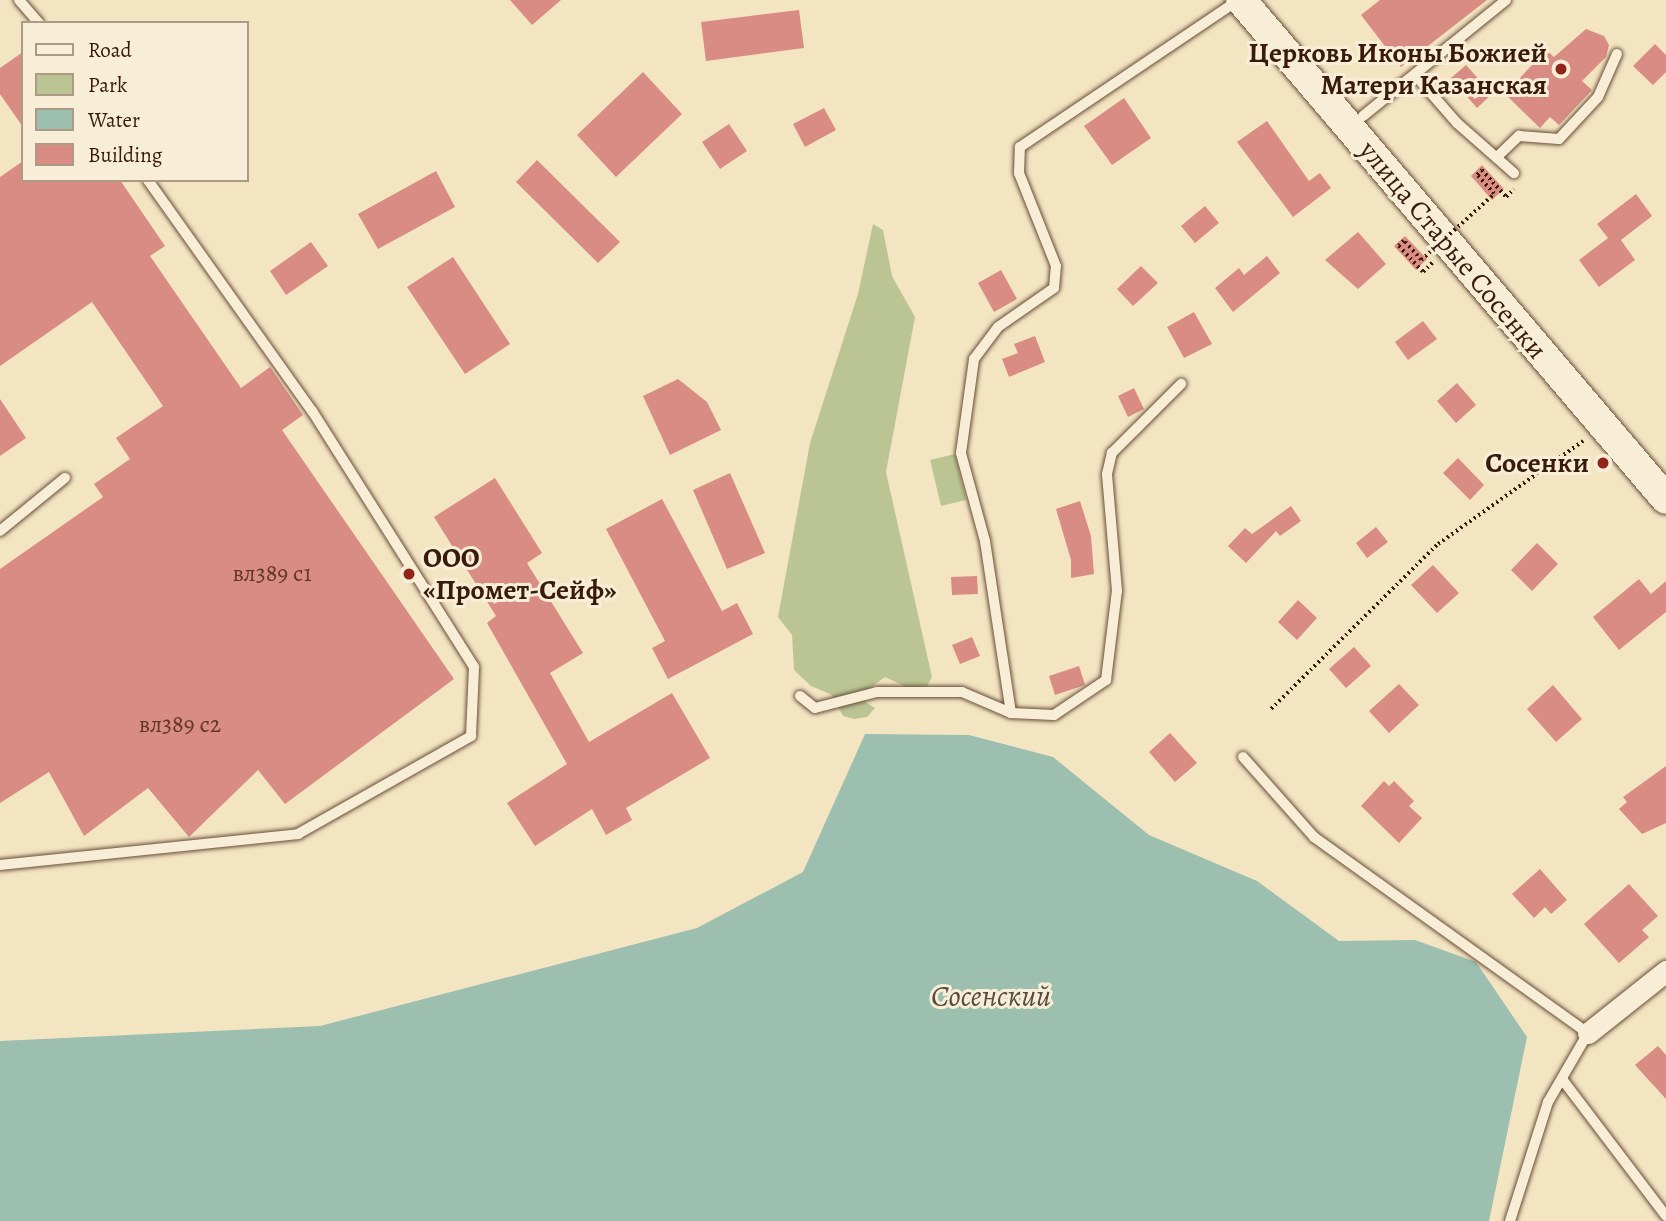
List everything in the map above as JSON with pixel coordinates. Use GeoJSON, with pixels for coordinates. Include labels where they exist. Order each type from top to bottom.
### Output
{"type":"FeatureCollection","features":[{"type":"Feature","properties":{"kind":"main road","name":"улица Старые Сосенки"},"geometry":{"type":"LineString","coordinates":[[1240,0],[1666,499]]}},
{"type":"Feature","properties":{"kind":"main road","name":"улица Старые Сосенки"},"geometry":{"type":"LineString","coordinates":[[1266,0],[1666,471]]}},
{"type":"Feature","properties":{"kind":"street"},"geometry":{"type":"LineString","coordinates":[[1588,1033],[1666,971]]}},
{"type":"Feature","properties":{"kind":"lane"},"geometry":{"type":"LineString","coordinates":[[19,0],[36,21]]}},
{"type":"Feature","properties":{"kind":"lane"},"geometry":{"type":"LineString","coordinates":[[1010,713],[985,541],[961,453],[974,359],[998,327],[1054,288],[1056,266],[1019,173],[1020,147],[1240,0]]}},
{"type":"Feature","properties":{"kind":"lane"},"geometry":{"type":"LineString","coordinates":[[1363,116],[1416,76],[1506,0]]}},
{"type":"Feature","properties":{"kind":"lane"},"geometry":{"type":"LineString","coordinates":[[1499,155],[1519,136],[1559,139],[1598,97],[1617,54]]}},
{"type":"Feature","properties":{"kind":"lane"},"geometry":{"type":"LineString","coordinates":[[1416,76],[1457,123],[1499,155],[1514,173]]}},
{"type":"Feature","properties":{"kind":"lane"},"geometry":{"type":"LineString","coordinates":[[0,865],[298,834],[471,736],[474,667],[312,411],[149,182]]}},
{"type":"Feature","properties":{"kind":"lane"},"geometry":{"type":"LineString","coordinates":[[800,696],[815,708],[877,692],[962,692],[1010,713],[1054,715],[1106,680],[1117,590],[1107,474],[1112,453],[1181,384]]}},
{"type":"Feature","properties":{"kind":"lane"},"geometry":{"type":"LineString","coordinates":[[0,531],[65,478]]}},
{"type":"Feature","properties":{"kind":"lane"},"geometry":{"type":"LineString","coordinates":[[1242,757],[1314,837],[1588,1033],[1548,1102],[1510,1221]]}},
{"type":"Feature","properties":{"kind":"lane"},"geometry":{"type":"LineString","coordinates":[[1562,1079],[1666,1216]]}},
{"type":"Feature","properties":{"kind":"path"},"geometry":{"type":"LineString","coordinates":[[1436,260],[1423,272],[1399,246],[1404,241],[1422,260],[1494,194],[1476,175],[1482,170],[1501,192]]}},
{"type":"Feature","properties":{"kind":"path"},"geometry":{"type":"LineString","coordinates":[[1271,709],[1438,544],[1585,440]]}},
{"type":"Feature","properties":{"kind":"green space"},"geometry":{"type":"Polygon","coordinates":[[[873,224],[883,230],[892,276],[915,317],[886,472],[932,677],[926,688],[915,691],[885,677],[867,690],[865,702],[875,708],[867,717],[854,719],[843,716],[832,695],[811,686],[794,670],[792,635],[778,617],[810,443],[858,294],[873,224]]]}},
{"type":"Feature","properties":{"kind":"green space"},"geometry":{"type":"Polygon","coordinates":[[[955,454],[966,500],[941,506],[930,460],[955,454]]]}},
{"type":"Feature","properties":{"kind":"water","name":"Сосенский"},"geometry":{"type":"Polygon","coordinates":[[[865,734],[969,735],[1053,757],[1149,835],[1257,881],[1339,941],[1415,940],[1476,962],[1527,1037],[1489,1221],[0,1221],[0,1041],[320,1026],[697,928],[803,872],[865,734]]]}},
{"type":"Feature","properties":{"kind":"building"},"geometry":{"type":"Polygon","coordinates":[[[510,0],[561,0],[532,25],[510,0]]]}},
{"type":"Feature","properties":{"kind":"building"},"geometry":{"type":"Polygon","coordinates":[[[1380,0],[1487,0],[1401,67],[1361,15],[1380,0]]]}},
{"type":"Feature","properties":{"kind":"building"},"geometry":{"type":"Polygon","coordinates":[[[799,10],[804,48],[706,61],[701,22],[799,10]]]}},
{"type":"Feature","properties":{"kind":"building","name":"Церковь Иконы Божией Матери Казанская"},"geometry":{"type":"Polygon","coordinates":[[[1586,29],[1604,36],[1609,45],[1606,57],[1582,81],[1592,90],[1559,125],[1550,117],[1540,128],[1505,94],[1546,50],[1554,57],[1586,29]]]}},
{"type":"Feature","properties":{"kind":"building"},"geometry":{"type":"Polygon","coordinates":[[[1655,44],[1666,55],[1666,72],[1653,85],[1633,66],[1655,44]]]}},
{"type":"Feature","properties":{"kind":"building"},"geometry":{"type":"Polygon","coordinates":[[[21,53],[21,124],[0,94],[0,68],[21,53]]]}},
{"type":"Feature","properties":{"kind":"building"},"geometry":{"type":"Polygon","coordinates":[[[1466,65],[1492,94],[1477,108],[1451,78],[1466,65]]]}},
{"type":"Feature","properties":{"kind":"building"},"geometry":{"type":"Polygon","coordinates":[[[643,72],[682,114],[616,177],[577,135],[643,72]]]}},
{"type":"Feature","properties":{"kind":"building"},"geometry":{"type":"Polygon","coordinates":[[[1124,98],[1151,138],[1112,165],[1084,126],[1124,98]]]}},
{"type":"Feature","properties":{"kind":"building"},"geometry":{"type":"Polygon","coordinates":[[[824,108],[836,130],[805,147],[793,124],[824,108]]]}},
{"type":"Feature","properties":{"kind":"building"},"geometry":{"type":"Polygon","coordinates":[[[1267,121],[1309,181],[1320,173],[1331,188],[1293,217],[1237,142],[1267,121]]]}},
{"type":"Feature","properties":{"kind":"building"},"geometry":{"type":"Polygon","coordinates":[[[729,124],[747,151],[720,169],[702,142],[729,124]]]}},
{"type":"Feature","properties":{"kind":"building"},"geometry":{"type":"Polygon","coordinates":[[[537,160],[620,242],[598,263],[516,182],[537,160]]]}},
{"type":"Feature","properties":{"kind":"building"},"geometry":{"type":"Polygon","coordinates":[[[21,162],[21,182],[121,182],[165,246],[150,256],[241,388],[270,367],[303,415],[282,430],[454,679],[285,804],[258,770],[189,837],[148,788],[84,836],[49,772],[0,803],[0,569],[103,497],[94,484],[130,459],[116,438],[163,406],[92,302],[0,366],[0,177],[21,162]]]}},
{"type":"Feature","properties":{"kind":"building"},"geometry":{"type":"Polygon","coordinates":[[[1482,165],[1504,189],[1492,200],[1471,176],[1482,165]]]}},
{"type":"Feature","properties":{"kind":"building"},"geometry":{"type":"Polygon","coordinates":[[[436,171],[455,207],[378,249],[358,214],[436,171]]]}},
{"type":"Feature","properties":{"kind":"building"},"geometry":{"type":"Polygon","coordinates":[[[1636,194],[1652,216],[1621,240],[1635,260],[1599,287],[1579,260],[1608,238],[1597,224],[1636,194]]]}},
{"type":"Feature","properties":{"kind":"building"},"geometry":{"type":"Polygon","coordinates":[[[1205,206],[1219,223],[1195,243],[1181,226],[1205,206]]]}},
{"type":"Feature","properties":{"kind":"building"},"geometry":{"type":"Polygon","coordinates":[[[1358,232],[1386,264],[1358,289],[1325,260],[1358,232]]]}},
{"type":"Feature","properties":{"kind":"building"},"geometry":{"type":"Polygon","coordinates":[[[1405,236],[1427,259],[1416,270],[1394,246],[1405,236]]]}},
{"type":"Feature","properties":{"kind":"building"},"geometry":{"type":"Polygon","coordinates":[[[311,242],[328,266],[286,295],[270,271],[311,242]]]}},
{"type":"Feature","properties":{"kind":"building"},"geometry":{"type":"Polygon","coordinates":[[[1267,256],[1280,273],[1233,312],[1215,288],[1239,268],[1244,275],[1267,256]]]}},
{"type":"Feature","properties":{"kind":"building"},"geometry":{"type":"Polygon","coordinates":[[[453,257],[510,344],[465,374],[407,287],[453,257]]]}},
{"type":"Feature","properties":{"kind":"building"},"geometry":{"type":"Polygon","coordinates":[[[1141,266],[1158,283],[1133,306],[1117,289],[1141,266]]]}},
{"type":"Feature","properties":{"kind":"building"},"geometry":{"type":"Polygon","coordinates":[[[1001,270],[1017,299],[994,312],[978,283],[1001,270]]]}},
{"type":"Feature","properties":{"kind":"building"},"geometry":{"type":"Polygon","coordinates":[[[1194,312],[1212,344],[1184,358],[1167,327],[1194,312]]]}},
{"type":"Feature","properties":{"kind":"building"},"geometry":{"type":"Polygon","coordinates":[[[1423,321],[1437,339],[1408,360],[1395,342],[1423,321]]]}},
{"type":"Feature","properties":{"kind":"building"},"geometry":{"type":"Polygon","coordinates":[[[1035,336],[1045,362],[1009,377],[1002,359],[1018,353],[1014,344],[1035,336]]]}},
{"type":"Feature","properties":{"kind":"building"},"geometry":{"type":"Polygon","coordinates":[[[678,379],[707,402],[721,430],[670,455],[643,396],[678,379]]]}},
{"type":"Feature","properties":{"kind":"building"},"geometry":{"type":"Polygon","coordinates":[[[1457,383],[1476,405],[1456,423],[1437,401],[1457,383]]]}},
{"type":"Feature","properties":{"kind":"building"},"geometry":{"type":"Polygon","coordinates":[[[1134,388],[1144,409],[1128,417],[1118,396],[1134,388]]]}},
{"type":"Feature","properties":{"kind":"building"},"geometry":{"type":"Polygon","coordinates":[[[0,399],[26,438],[0,456],[0,399]]]}},
{"type":"Feature","properties":{"kind":"building"},"geometry":{"type":"Polygon","coordinates":[[[1458,458],[1484,485],[1470,500],[1443,473],[1458,458]]]}},
{"type":"Feature","properties":{"kind":"building"},"geometry":{"type":"Polygon","coordinates":[[[730,473],[765,553],[727,569],[693,490],[730,473]]]}},
{"type":"Feature","properties":{"kind":"building"},"geometry":{"type":"Polygon","coordinates":[[[495,478],[542,553],[527,563],[583,653],[550,673],[589,742],[672,693],[710,758],[626,808],[632,820],[606,835],[592,809],[535,846],[507,803],[567,764],[487,623],[496,616],[434,517],[495,478]]]}},
{"type":"Feature","properties":{"kind":"building"},"geometry":{"type":"Polygon","coordinates":[[[662,499],[722,611],[737,603],[753,634],[668,679],[652,648],[665,641],[606,529],[662,499]]]}},
{"type":"Feature","properties":{"kind":"building"},"geometry":{"type":"Polygon","coordinates":[[[1080,501],[1091,536],[1094,574],[1071,578],[1071,560],[1056,509],[1080,501]]]}},
{"type":"Feature","properties":{"kind":"building"},"geometry":{"type":"Polygon","coordinates":[[[1291,506],[1301,521],[1280,536],[1276,531],[1246,563],[1228,546],[1245,528],[1252,534],[1291,506]]]}},
{"type":"Feature","properties":{"kind":"building"},"geometry":{"type":"Polygon","coordinates":[[[1376,527],[1388,542],[1367,558],[1356,543],[1376,527]]]}},
{"type":"Feature","properties":{"kind":"building"},"geometry":{"type":"Polygon","coordinates":[[[1537,543],[1558,564],[1532,591],[1511,570],[1537,543]]]}},
{"type":"Feature","properties":{"kind":"building"},"geometry":{"type":"Polygon","coordinates":[[[1433,565],[1459,593],[1437,613],[1411,585],[1433,565]]]}},
{"type":"Feature","properties":{"kind":"building"},"geometry":{"type":"Polygon","coordinates":[[[977,576],[978,594],[952,595],[951,577],[977,576]]]}},
{"type":"Feature","properties":{"kind":"building"},"geometry":{"type":"Polygon","coordinates":[[[1639,579],[1651,594],[1666,581],[1666,612],[1619,650],[1593,617],[1639,579]]]}},
{"type":"Feature","properties":{"kind":"building"},"geometry":{"type":"Polygon","coordinates":[[[1298,600],[1317,618],[1297,640],[1278,622],[1298,600]]]}},
{"type":"Feature","properties":{"kind":"building"},"geometry":{"type":"Polygon","coordinates":[[[972,637],[980,656],[960,664],[952,645],[972,637]]]}},
{"type":"Feature","properties":{"kind":"building"},"geometry":{"type":"Polygon","coordinates":[[[1354,647],[1371,666],[1346,688],[1329,669],[1354,647]]]}},
{"type":"Feature","properties":{"kind":"building"},"geometry":{"type":"Polygon","coordinates":[[[1079,666],[1085,685],[1055,695],[1049,676],[1079,666]]]}},
{"type":"Feature","properties":{"kind":"building"},"geometry":{"type":"Polygon","coordinates":[[[1399,684],[1419,705],[1389,733],[1369,711],[1399,684]]]}},
{"type":"Feature","properties":{"kind":"building"},"geometry":{"type":"Polygon","coordinates":[[[1553,685],[1582,719],[1556,742],[1527,709],[1553,685]]]}},
{"type":"Feature","properties":{"kind":"building"},"geometry":{"type":"Polygon","coordinates":[[[1170,733],[1197,763],[1175,782],[1149,752],[1170,733]]]}},
{"type":"Feature","properties":{"kind":"building"},"geometry":{"type":"Polygon","coordinates":[[[1666,766],[1666,823],[1642,834],[1619,809],[1627,802],[1623,797],[1666,766]]]}},
{"type":"Feature","properties":{"kind":"building"},"geometry":{"type":"Polygon","coordinates":[[[1384,781],[1389,786],[1394,781],[1414,801],[1409,806],[1422,818],[1399,843],[1361,806],[1384,781]]]}},
{"type":"Feature","properties":{"kind":"building"},"geometry":{"type":"Polygon","coordinates":[[[1540,869],[1567,900],[1551,914],[1545,907],[1534,918],[1512,894],[1540,869]]]}},
{"type":"Feature","properties":{"kind":"building"},"geometry":{"type":"Polygon","coordinates":[[[1629,884],[1658,916],[1642,930],[1649,937],[1619,963],[1584,924],[1629,884]]]}},
{"type":"Feature","properties":{"kind":"building"},"geometry":{"type":"Polygon","coordinates":[[[1658,1046],[1666,1055],[1666,1099],[1635,1065],[1658,1046]]]}},
{"type":"Feature","properties":{"kind":"place","name":"Церковь Иконы Божией Матери Казанская"},"geometry":{"type":"Point","coordinates":[1561,69]}},
{"type":"Feature","properties":{"kind":"place","name":"Сосенки"},"geometry":{"type":"Point","coordinates":[1603,463]}},
{"type":"Feature","properties":{"kind":"place","name":"ООО «Промет-Сейф»"},"geometry":{"type":"Point","coordinates":[409,574]}}]}
